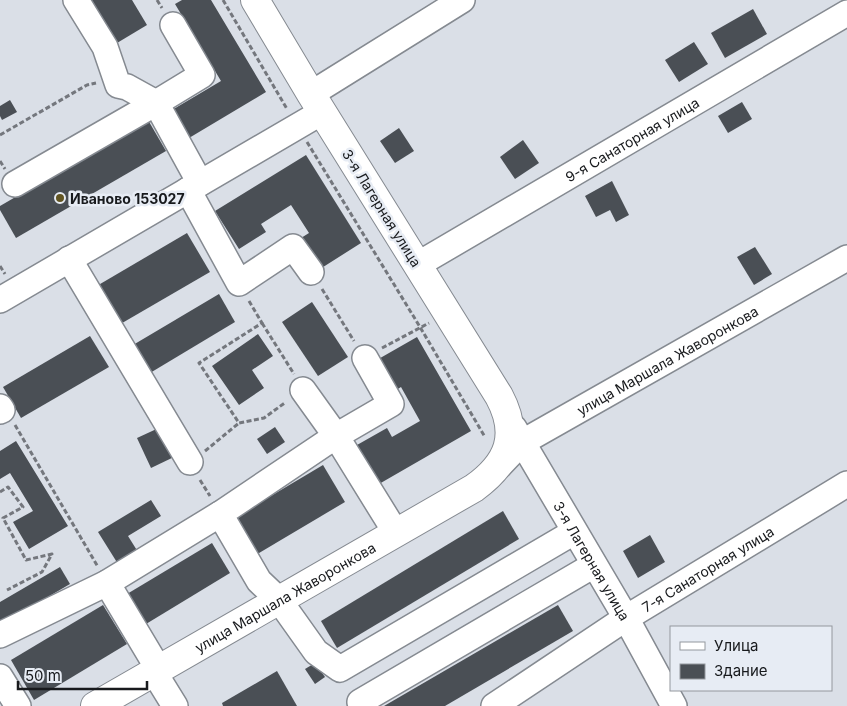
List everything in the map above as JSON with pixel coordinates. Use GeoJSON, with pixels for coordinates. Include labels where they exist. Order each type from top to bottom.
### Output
{"type":"FeatureCollection","features":[{"type":"Feature","properties":{"kind":"main road","name":"3-я Лагерная улица"},"geometry":{"type":"LineString","coordinates":[[255,0],[316,103],[499,396],[508,417],[510,430],[509,445],[496,470],[474,488]]}},
{"type":"Feature","properties":{"kind":"main road","name":"улица Маршала Жаворонкова"},"geometry":{"type":"LineString","coordinates":[[95,706],[474,488]]}},
{"type":"Feature","properties":{"kind":"street"},"geometry":{"type":"LineString","coordinates":[[76,0],[105,47],[118,85],[127,87],[156,103],[239,283],[293,247],[311,272]]}},
{"type":"Feature","properties":{"kind":"street"},"geometry":{"type":"LineString","coordinates":[[0,300],[297,126],[316,103],[462,0]]}},
{"type":"Feature","properties":{"kind":"street","name":"9-я Санаторная улица"},"geometry":{"type":"LineString","coordinates":[[417,265],[847,13]]}},
{"type":"Feature","properties":{"kind":"street"},"geometry":{"type":"LineString","coordinates":[[15,184],[156,103],[202,74],[173,25]]}},
{"type":"Feature","properties":{"kind":"street","name":"улица Маршала Жаворонкова"},"geometry":{"type":"LineString","coordinates":[[496,470],[521,443],[847,258]]}},
{"type":"Feature","properties":{"kind":"street"},"geometry":{"type":"LineString","coordinates":[[69,259],[190,462]]}},
{"type":"Feature","properties":{"kind":"street"},"geometry":{"type":"LineString","coordinates":[[0,635],[107,582],[220,514],[336,436],[391,404],[365,358]]}},
{"type":"Feature","properties":{"kind":"street"},"geometry":{"type":"LineString","coordinates":[[303,390],[336,436],[396,533]]}},
{"type":"Feature","properties":{"kind":"street","name":"3-я Лагерная улица"},"geometry":{"type":"LineString","coordinates":[[508,417],[521,443],[626,618],[674,706]]}},
{"type":"Feature","properties":{"kind":"street","name":"7-я Санаторная улица"},"geometry":{"type":"LineString","coordinates":[[494,706],[626,618],[847,484]]}},
{"type":"Feature","properties":{"kind":"street"},"geometry":{"type":"LineString","coordinates":[[220,514],[259,581],[279,600],[316,652],[340,668],[361,704],[594,565]]}},
{"type":"Feature","properties":{"kind":"street"},"geometry":{"type":"LineString","coordinates":[[340,668],[574,532]]}},
{"type":"Feature","properties":{"kind":"street"},"geometry":{"type":"LineString","coordinates":[[107,582],[175,706]]}},
{"type":"Feature","properties":{"kind":"street"},"geometry":{"type":"LineString","coordinates":[[0,677],[18,706]]}},
{"type":"Feature","properties":{"kind":"path"},"geometry":{"type":"LineString","coordinates":[[223,0],[485,437]]}},
{"type":"Feature","properties":{"kind":"path"},"geometry":{"type":"LineString","coordinates":[[0,135],[87,85],[104,81],[118,85]]}},
{"type":"Feature","properties":{"kind":"path"},"geometry":{"type":"LineString","coordinates":[[311,272],[365,358],[446,313]]}},
{"type":"Feature","properties":{"kind":"path"},"geometry":{"type":"LineString","coordinates":[[239,283],[303,390],[264,418],[239,423],[198,363],[262,323]]}},
{"type":"Feature","properties":{"kind":"path"},"geometry":{"type":"LineString","coordinates":[[1,409],[13,422],[107,582]]}},
{"type":"Feature","properties":{"kind":"path"},"geometry":{"type":"LineString","coordinates":[[0,492],[8,487],[23,508],[2,518],[26,560],[52,554],[42,572],[7,590]]}},
{"type":"Feature","properties":{"kind":"building"},"geometry":{"type":"Polygon","coordinates":[[[91,0],[132,0],[147,25],[117,43],[91,0]]]}},
{"type":"Feature","properties":{"kind":"building"},"geometry":{"type":"Polygon","coordinates":[[[182,0],[211,0],[266,92],[189,138],[172,110],[221,81],[175,4],[182,0]]]}},
{"type":"Feature","properties":{"kind":"building"},"geometry":{"type":"Polygon","coordinates":[[[753,9],[767,34],[725,58],[711,33],[753,9]]]}},
{"type":"Feature","properties":{"kind":"building"},"geometry":{"type":"Polygon","coordinates":[[[694,42],[708,64],[679,82],[665,60],[694,42]]]}},
{"type":"Feature","properties":{"kind":"building"},"geometry":{"type":"Polygon","coordinates":[[[10,100],[17,112],[2,120],[0,106],[10,100]]]}},
{"type":"Feature","properties":{"kind":"building"},"geometry":{"type":"Polygon","coordinates":[[[742,102],[752,119],[728,133],[718,116],[742,102]]]}},
{"type":"Feature","properties":{"kind":"building"},"geometry":{"type":"Polygon","coordinates":[[[148,120],[166,151],[16,238],[0,210],[0,206],[148,120]]]}},
{"type":"Feature","properties":{"kind":"building"},"geometry":{"type":"Polygon","coordinates":[[[399,128],[414,151],[395,163],[380,141],[399,128]]]}},
{"type":"Feature","properties":{"kind":"building"},"geometry":{"type":"Polygon","coordinates":[[[523,140],[539,163],[515,179],[500,157],[523,140]]]}},
{"type":"Feature","properties":{"kind":"building"},"geometry":{"type":"Polygon","coordinates":[[[306,155],[361,243],[320,269],[301,238],[309,233],[291,205],[261,224],[266,232],[239,249],[215,211],[306,155]]]}},
{"type":"Feature","properties":{"kind":"building"},"geometry":{"type":"Polygon","coordinates":[[[612,181],[629,215],[616,222],[610,210],[596,217],[585,196],[612,181]]]}},
{"type":"Feature","properties":{"kind":"building"},"geometry":{"type":"Polygon","coordinates":[[[187,233],[210,272],[117,326],[95,287],[187,233]]]}},
{"type":"Feature","properties":{"kind":"building"},"geometry":{"type":"Polygon","coordinates":[[[755,247],[772,274],[754,285],[737,257],[755,247]]]}},
{"type":"Feature","properties":{"kind":"building"},"geometry":{"type":"Polygon","coordinates":[[[219,294],[235,322],[150,373],[133,345],[219,294]]]}},
{"type":"Feature","properties":{"kind":"building"},"geometry":{"type":"Polygon","coordinates":[[[312,302],[348,357],[318,376],[282,322],[312,302]]]}},
{"type":"Feature","properties":{"kind":"building"},"geometry":{"type":"Polygon","coordinates":[[[258,334],[273,356],[252,370],[264,388],[239,405],[212,366],[258,334]]]}},
{"type":"Feature","properties":{"kind":"building"},"geometry":{"type":"Polygon","coordinates":[[[90,336],[109,367],[21,418],[3,387],[90,336]]]}},
{"type":"Feature","properties":{"kind":"building"},"geometry":{"type":"Polygon","coordinates":[[[417,337],[471,431],[379,484],[357,445],[387,428],[392,437],[420,421],[401,387],[393,392],[375,361],[417,337]]]}},
{"type":"Feature","properties":{"kind":"building"},"geometry":{"type":"Polygon","coordinates":[[[163,426],[176,456],[151,468],[137,438],[163,426]]]}},
{"type":"Feature","properties":{"kind":"building"},"geometry":{"type":"Polygon","coordinates":[[[275,427],[285,442],[267,454],[257,439],[275,427]]]}},
{"type":"Feature","properties":{"kind":"building"},"geometry":{"type":"Polygon","coordinates":[[[16,441],[68,526],[29,549],[13,522],[33,511],[10,473],[0,479],[0,451],[16,441]]]}},
{"type":"Feature","properties":{"kind":"building"},"geometry":{"type":"Polygon","coordinates":[[[323,465],[345,502],[254,556],[232,519],[323,465]]]}},
{"type":"Feature","properties":{"kind":"building"},"geometry":{"type":"Polygon","coordinates":[[[151,500],[161,516],[128,536],[138,552],[118,564],[98,532],[151,500]]]}},
{"type":"Feature","properties":{"kind":"building"},"geometry":{"type":"Polygon","coordinates":[[[503,511],[519,539],[337,648],[321,621],[503,511]]]}},
{"type":"Feature","properties":{"kind":"building"},"geometry":{"type":"Polygon","coordinates":[[[650,535],[665,562],[638,578],[623,551],[650,535]]]}},
{"type":"Feature","properties":{"kind":"building"},"geometry":{"type":"Polygon","coordinates":[[[212,543],[230,573],[146,624],[127,594],[212,543]]]}},
{"type":"Feature","properties":{"kind":"building"},"geometry":{"type":"Polygon","coordinates":[[[60,567],[70,584],[0,625],[0,602],[60,567]]]}},
{"type":"Feature","properties":{"kind":"building"},"geometry":{"type":"Polygon","coordinates":[[[103,605],[127,644],[34,700],[11,660],[103,605]]]}},
{"type":"Feature","properties":{"kind":"building"},"geometry":{"type":"Polygon","coordinates":[[[558,605],[573,631],[445,706],[384,706],[558,605]]]}},
{"type":"Feature","properties":{"kind":"building"},"geometry":{"type":"Polygon","coordinates":[[[315,663],[325,677],[315,684],[305,669],[315,663]]]}},
{"type":"Feature","properties":{"kind":"building"},"geometry":{"type":"Polygon","coordinates":[[[277,671],[297,706],[223,706],[222,703],[277,671]]]}},
{"type":"Feature","properties":{"kind":"place","name":"Иваново 153027"},"geometry":{"type":"Point","coordinates":[60,198]}}]}
